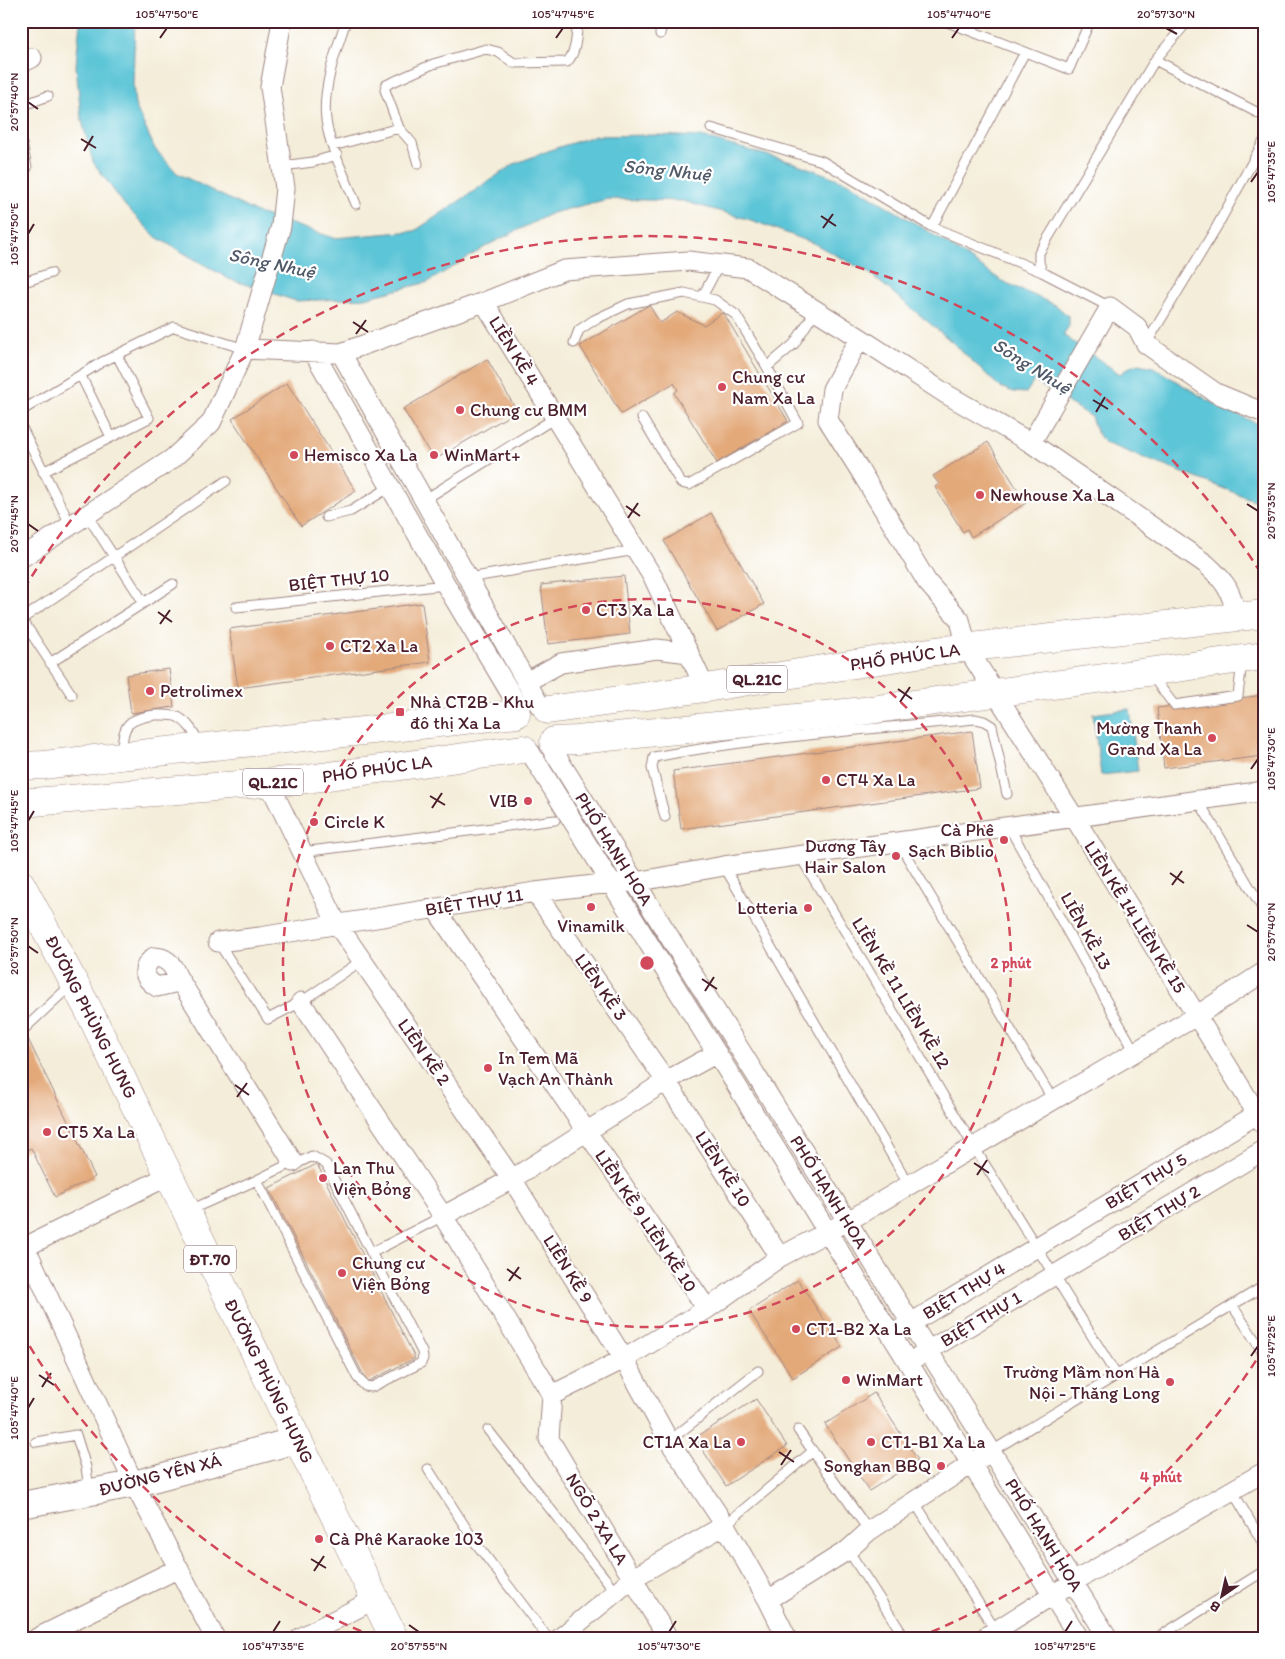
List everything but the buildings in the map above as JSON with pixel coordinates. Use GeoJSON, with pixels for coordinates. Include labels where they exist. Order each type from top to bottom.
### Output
{"type":"FeatureCollection","features":[{"type":"Feature","properties":{"kind":"main road","name":"PHỐ PHÚC LA"},"geometry":{"type":"LineString","coordinates":[[21,766],[44,765],[201,746],[287,740],[338,732],[705,688],[936,651],[1251,616]]}},
{"type":"Feature","properties":{"kind":"main road","name":"PHỐ PHÚC LA"},"geometry":{"type":"LineString","coordinates":[[21,804],[269,783],[539,747],[577,740],[821,724],[995,693],[1253,657]]}},
{"type":"Feature","properties":{"kind":"main road"},"geometry":{"type":"LineString","coordinates":[[531,710],[554,716],[557,724],[557,733],[539,747],[516,745],[510,730],[512,721],[531,710]]}},
{"type":"Feature","properties":{"kind":"main road","name":"ĐƯỜNG PHÙNG HƯNG"},"geometry":{"type":"LineString","coordinates":[[21,884],[74,982],[170,1175],[394,1638]]}},
{"type":"Feature","properties":{"kind":"street"},"geometry":{"type":"LineString","coordinates":[[21,558],[172,459],[211,423],[246,349],[281,226],[285,188],[270,88],[282,21]]}},
{"type":"Feature","properties":{"kind":"street"},"geometry":{"type":"LineString","coordinates":[[246,349],[341,353],[484,302],[564,270],[688,261],[748,268],[946,394],[1031,443],[1206,564],[1220,576],[1251,616]]}},
{"type":"Feature","properties":{"kind":"street","name":"LIỀN KỀ 4"},"geometry":{"type":"LineString","coordinates":[[484,302],[654,578],[705,688]]}},
{"type":"Feature","properties":{"kind":"street"},"geometry":{"type":"LineString","coordinates":[[1031,443],[1110,306],[1137,327],[1146,344],[1216,393],[1264,413]]}},
{"type":"Feature","properties":{"kind":"street"},"geometry":{"type":"LineString","coordinates":[[860,338],[832,389],[828,420],[927,582],[960,620],[966,648]]}},
{"type":"Feature","properties":{"kind":"street"},"geometry":{"type":"LineString","coordinates":[[313,351],[446,585],[531,710]]}},
{"type":"Feature","properties":{"kind":"street"},"geometry":{"type":"LineString","coordinates":[[341,353],[526,682],[531,710]]}},
{"type":"Feature","properties":{"kind":"street","name":"LIỀN KỀ 14 LIỀN KỀ 15"},"geometry":{"type":"LineString","coordinates":[[966,648],[1261,1117]]}},
{"type":"Feature","properties":{"kind":"street"},"geometry":{"type":"LineString","coordinates":[[526,682],[561,663],[657,649],[689,654]]}},
{"type":"Feature","properties":{"kind":"street","name":"PHỐ HẠNH HOA"},"geometry":{"type":"LineString","coordinates":[[539,747],[635,882],[1108,1638]]}},
{"type":"Feature","properties":{"kind":"street","name":"PHỐ HẠNH HOA"},"geometry":{"type":"LineString","coordinates":[[539,747],[611,883],[1079,1638]]}},
{"type":"Feature","properties":{"kind":"street","name":"LIỀN KỀ 2"},"geometry":{"type":"LineString","coordinates":[[269,783],[337,924],[512,1179]]}},
{"type":"Feature","properties":{"kind":"street","name":"BIỆT THỰ 11"},"geometry":{"type":"LineString","coordinates":[[218,942],[260,937],[535,892],[635,882],[724,866],[1264,791]]}},
{"type":"Feature","properties":{"kind":"street","name":"LIỀN KỀ 3"},"geometry":{"type":"LineString","coordinates":[[535,892],[666,1081]]}},
{"type":"Feature","properties":{"kind":"street","name":"LIỀN KỀ 9 LIỀN KỀ 10"},"geometry":{"type":"LineString","coordinates":[[434,908],[707,1309]]}},
{"type":"Feature","properties":{"kind":"street"},"geometry":{"type":"LineString","coordinates":[[301,1002],[442,1216],[552,1395],[624,1359],[707,1309],[780,1257],[828,1233],[1196,1016],[1264,972]]}},
{"type":"Feature","properties":{"kind":"street"},"geometry":{"type":"LineString","coordinates":[[177,976],[293,1162]]}},
{"type":"Feature","properties":{"kind":"street"},"geometry":{"type":"LineString","coordinates":[[442,1216],[512,1179],[666,1081],[717,1053]]}},
{"type":"Feature","properties":{"kind":"street","name":"LIỀN KỀ 10"},"geometry":{"type":"LineString","coordinates":[[666,1081],[780,1257]]}},
{"type":"Feature","properties":{"kind":"street","name":"BIỆT THỰ 5"},"geometry":{"type":"LineString","coordinates":[[1036,1248],[1261,1117]]}},
{"type":"Feature","properties":{"kind":"street","name":"BIỆT THỰ 2"},"geometry":{"type":"LineString","coordinates":[[1054,1276],[1264,1150]]}},
{"type":"Feature","properties":{"kind":"street"},"geometry":{"type":"LineString","coordinates":[[170,1175],[24,1249],[134,1484],[180,1568],[215,1638]]}},
{"type":"Feature","properties":{"kind":"street","name":"LIỀN KỀ 9"},"geometry":{"type":"LineString","coordinates":[[512,1179],[624,1359],[669,1441],[725,1525],[768,1600],[787,1638]]}},
{"type":"Feature","properties":{"kind":"street","name":"BIỆT THỰ 4"},"geometry":{"type":"LineString","coordinates":[[891,1334],[1036,1248]]}},
{"type":"Feature","properties":{"kind":"street","name":"BIỆT THỰ 1"},"geometry":{"type":"LineString","coordinates":[[908,1362],[1054,1276]]}},
{"type":"Feature","properties":{"kind":"street","name":"NGÕ 2 XA LA"},"geometry":{"type":"LineString","coordinates":[[552,1395],[549,1439],[668,1638]]}},
{"type":"Feature","properties":{"kind":"street","name":"ĐƯỜNG YÊN XÁ"},"geometry":{"type":"LineString","coordinates":[[21,1505],[134,1484],[297,1440]]}},
{"type":"Feature","properties":{"kind":"street"},"geometry":{"type":"LineString","coordinates":[[768,1600],[848,1550],[869,1531],[971,1463],[992,1452]]}},
{"type":"Feature","properties":{"kind":"street"},"geometry":{"type":"LineString","coordinates":[[990,1634],[1074,1582],[1264,1472]]}},
{"type":"Feature","properties":{"kind":"street"},"geometry":{"type":"LineString","coordinates":[[560,1638],[633,1578],[725,1525]]}},
{"type":"Feature","properties":{"kind":"street"},"geometry":{"type":"LineString","coordinates":[[37,1638],[180,1568]]}},
{"type":"Feature","properties":{"kind":"street"},"geometry":{"type":"LineString","coordinates":[[300,1638],[375,1599]]}},
{"type":"Feature","properties":{"kind":"lane"},"geometry":{"type":"LineString","coordinates":[[346,21],[333,62],[325,106],[328,132],[356,204]]}},
{"type":"Feature","properties":{"kind":"lane"},"geometry":{"type":"LineString","coordinates":[[418,164],[412,143],[399,128],[385,90],[386,85],[433,64],[486,49],[498,52],[514,64],[567,62],[575,46],[578,21]]}},
{"type":"Feature","properties":{"kind":"lane"},"geometry":{"type":"LineString","coordinates":[[660,34],[662,21]]}},
{"type":"Feature","properties":{"kind":"lane"},"geometry":{"type":"LineString","coordinates":[[945,21],[1069,69],[1090,21]]}},
{"type":"Feature","properties":{"kind":"lane"},"geometry":{"type":"LineString","coordinates":[[1042,272],[1038,262],[1039,253],[1155,60],[1188,21]]}},
{"type":"Feature","properties":{"kind":"lane"},"geometry":{"type":"LineString","coordinates":[[932,227],[1025,52]]}},
{"type":"Feature","properties":{"kind":"lane"},"geometry":{"type":"LineString","coordinates":[[1155,60],[1264,116]]}},
{"type":"Feature","properties":{"kind":"lane"},"geometry":{"type":"LineString","coordinates":[[21,106],[48,96]]}},
{"type":"Feature","properties":{"kind":"lane"},"geometry":{"type":"LineString","coordinates":[[282,166],[313,162],[335,151],[399,128]]}},
{"type":"Feature","properties":{"kind":"lane"},"geometry":{"type":"LineString","coordinates":[[711,128],[822,161],[932,227],[1042,272],[1110,306]]}},
{"type":"Feature","properties":{"kind":"lane"},"geometry":{"type":"LineString","coordinates":[[21,139],[27,168]]}},
{"type":"Feature","properties":{"kind":"lane"},"geometry":{"type":"LineString","coordinates":[[1146,344],[1216,228],[1264,141]]}},
{"type":"Feature","properties":{"kind":"lane"},"geometry":{"type":"LineString","coordinates":[[702,297],[719,264]]}},
{"type":"Feature","properties":{"kind":"lane"},"geometry":{"type":"LineString","coordinates":[[21,283],[51,273]]}},
{"type":"Feature","properties":{"kind":"lane"},"geometry":{"type":"LineString","coordinates":[[574,343],[580,330],[594,320],[628,304],[684,293],[715,300],[736,315],[798,423],[690,485],[681,483],[642,418]]}},
{"type":"Feature","properties":{"kind":"lane"},"geometry":{"type":"LineString","coordinates":[[767,367],[794,344],[816,310]]}},
{"type":"Feature","properties":{"kind":"lane"},"geometry":{"type":"LineString","coordinates":[[21,411],[117,355],[174,327],[246,349]]}},
{"type":"Feature","properties":{"kind":"lane"},"geometry":{"type":"LineString","coordinates":[[43,472],[149,418],[117,355]]}},
{"type":"Feature","properties":{"kind":"lane"},"geometry":{"type":"LineString","coordinates":[[81,376],[111,437]]}},
{"type":"Feature","properties":{"kind":"lane"},"geometry":{"type":"LineString","coordinates":[[424,500],[555,418]]}},
{"type":"Feature","properties":{"kind":"lane"},"geometry":{"type":"LineString","coordinates":[[21,426],[71,526]]}},
{"type":"Feature","properties":{"kind":"lane"},"geometry":{"type":"LineString","coordinates":[[72,695],[22,619],[226,481]]}},
{"type":"Feature","properties":{"kind":"lane"},"geometry":{"type":"LineString","coordinates":[[326,518],[352,511],[390,487]]}},
{"type":"Feature","properties":{"kind":"lane"},"geometry":{"type":"LineString","coordinates":[[87,515],[144,603]]}},
{"type":"Feature","properties":{"kind":"lane"},"geometry":{"type":"LineString","coordinates":[[468,578],[637,550]]}},
{"type":"Feature","properties":{"kind":"lane"},"geometry":{"type":"LineString","coordinates":[[50,663],[173,584]]}},
{"type":"Feature","properties":{"kind":"lane","name":"BIỆT THỰ 10"},"geometry":{"type":"LineString","coordinates":[[236,607],[446,585]]}},
{"type":"Feature","properties":{"kind":"lane"},"geometry":{"type":"LineString","coordinates":[[1148,672],[1174,705],[1210,700],[1238,696],[1253,657]]}},
{"type":"Feature","properties":{"kind":"lane"},"geometry":{"type":"LineString","coordinates":[[122,755],[122,736],[132,721],[140,717],[164,714],[177,716],[187,723],[201,746]]}},
{"type":"Feature","properties":{"kind":"lane"},"geometry":{"type":"LineString","coordinates":[[665,817],[652,768],[654,757],[821,724],[984,720],[992,726],[1007,794]]}},
{"type":"Feature","properties":{"kind":"lane"},"geometry":{"type":"LineString","coordinates":[[1198,800],[1264,911]]}},
{"type":"Feature","properties":{"kind":"lane"},"geometry":{"type":"LineString","coordinates":[[302,852],[555,820]]}},
{"type":"Feature","properties":{"kind":"lane","name":"LIỀN KỀ 13"},"geometry":{"type":"LineString","coordinates":[[1009,826],[1135,1052]]}},
{"type":"Feature","properties":{"kind":"lane"},"geometry":{"type":"LineString","coordinates":[[898,842],[1053,1100]]}},
{"type":"Feature","properties":{"kind":"lane","name":"LIỀN KỀ 11 LIỀN KỀ 12"},"geometry":{"type":"LineString","coordinates":[[800,856],[974,1147],[1117,1376]]}},
{"type":"Feature","properties":{"kind":"lane"},"geometry":{"type":"LineString","coordinates":[[724,866],[909,1185]]}},
{"type":"Feature","properties":{"kind":"lane"},"geometry":{"type":"LineString","coordinates":[[218,942],[268,1020],[301,1002],[361,961]]}},
{"type":"Feature","properties":{"kind":"lane"},"geometry":{"type":"LineString","coordinates":[[21,1032],[74,982]]}},
{"type":"Feature","properties":{"kind":"lane"},"geometry":{"type":"LineString","coordinates":[[187,1211],[293,1162],[298,1163],[312,1156],[326,1164],[422,1352],[423,1358],[421,1363],[372,1387],[366,1386],[357,1377],[257,1180]]}},
{"type":"Feature","properties":{"kind":"lane"},"geometry":{"type":"LineString","coordinates":[[371,1253],[442,1216]]}},
{"type":"Feature","properties":{"kind":"lane"},"geometry":{"type":"LineString","coordinates":[[992,1452],[1264,1286]]}},
{"type":"Feature","properties":{"kind":"lane"},"geometry":{"type":"LineString","coordinates":[[1232,1305],[1264,1354]]}},
{"type":"Feature","properties":{"kind":"lane"},"geometry":{"type":"LineString","coordinates":[[669,1441],[758,1371]]}},
{"type":"Feature","properties":{"kind":"lane"},"geometry":{"type":"LineString","coordinates":[[488,1430],[615,1591]]}},
{"type":"Feature","properties":{"kind":"lane"},"geometry":{"type":"LineString","coordinates":[[798,1430],[869,1531]]}},
{"type":"Feature","properties":{"kind":"lane"},"geometry":{"type":"LineString","coordinates":[[36,1442],[76,1436],[86,1467],[89,1492]]}},
{"type":"Feature","properties":{"kind":"lane"},"geometry":{"type":"LineString","coordinates":[[725,1525],[813,1451]]}},
{"type":"Feature","properties":{"kind":"lane"},"geometry":{"type":"LineString","coordinates":[[428,1470],[475,1542],[548,1638]]}},
{"type":"Feature","properties":{"kind":"lane"},"geometry":{"type":"LineString","coordinates":[[1232,1490],[1264,1546]]}},
{"type":"Feature","properties":{"kind":"lane"},"geometry":{"type":"LineString","coordinates":[[914,1501],[990,1634]]}},
{"type":"Feature","properties":{"kind":"lane"},"geometry":{"type":"LineString","coordinates":[[848,1550],[905,1638]]}},
{"type":"Feature","properties":{"kind":"lane"},"geometry":{"type":"LineString","coordinates":[[1157,1638],[1264,1571]]}},
{"type":"Feature","properties":{"kind":"water","name":"Sông Nhuệ"},"geometry":{"type":"Polygon","coordinates":[[[80,21],[135,21],[133,83],[135,105],[155,149],[177,173],[255,212],[334,238],[415,231],[514,164],[594,136],[656,135],[701,137],[795,163],[849,183],[928,231],[1002,281],[1057,306],[1069,317],[1069,326],[1063,335],[1120,374],[1138,364],[1153,367],[1211,402],[1264,427],[1264,504],[1105,443],[1096,431],[1091,417],[1034,381],[1026,393],[1014,392],[1000,387],[951,341],[868,272],[813,243],[751,220],[683,201],[608,199],[552,213],[490,244],[428,282],[365,298],[296,301],[229,279],[156,237],[126,207],[93,162],[81,117],[76,66],[80,21]]]}},
{"type":"Feature","properties":{"kind":"water"},"geometry":{"type":"Polygon","coordinates":[[[1130,709],[1138,771],[1101,775],[1093,714],[1130,709]]]}},
{"type":"Feature","properties":{"kind":"place","name":"Chung cư Nam Xa La"},"geometry":{"type":"Point","coordinates":[722,387]}},
{"type":"Feature","properties":{"kind":"place","name":"Chung cư BMM"},"geometry":{"type":"Point","coordinates":[460,410]}},
{"type":"Feature","properties":{"kind":"place","name":"Hemisco Xa La"},"geometry":{"type":"Point","coordinates":[294,455]}},
{"type":"Feature","properties":{"kind":"place","name":"WinMart+"},"geometry":{"type":"Point","coordinates":[434,455]}},
{"type":"Feature","properties":{"kind":"place","name":"Newhouse Xa La"},"geometry":{"type":"Point","coordinates":[980,495]}},
{"type":"Feature","properties":{"kind":"place","name":"CT3 Xa La"},"geometry":{"type":"Point","coordinates":[586,610]}},
{"type":"Feature","properties":{"kind":"place","name":"CT2 Xa La"},"geometry":{"type":"Point","coordinates":[330,646]}},
{"type":"Feature","properties":{"kind":"place","name":"Petrolimex"},"geometry":{"type":"Point","coordinates":[150,691]}},
{"type":"Feature","properties":{"kind":"place","name":"Nhà CT2B - Khu đô thị Xa La"},"geometry":{"type":"Point","coordinates":[400,712]}},
{"type":"Feature","properties":{"kind":"place","name":"Mường Thanh Grand Xa La"},"geometry":{"type":"Point","coordinates":[1212,738]}},
{"type":"Feature","properties":{"kind":"place","name":"CT4 Xa La"},"geometry":{"type":"Point","coordinates":[826,780]}},
{"type":"Feature","properties":{"kind":"place","name":"VIB"},"geometry":{"type":"Point","coordinates":[528,801]}},
{"type":"Feature","properties":{"kind":"place","name":"Circle K"},"geometry":{"type":"Point","coordinates":[314,822]}},
{"type":"Feature","properties":{"kind":"place","name":"Cà Phê Sạch Biblio"},"geometry":{"type":"Point","coordinates":[1004,840]}},
{"type":"Feature","properties":{"kind":"place","name":"Dương Tây Hair Salon"},"geometry":{"type":"Point","coordinates":[896,856]}},
{"type":"Feature","properties":{"kind":"place","name":"Vinamilk"},"geometry":{"type":"Point","coordinates":[591,907]}},
{"type":"Feature","properties":{"kind":"place","name":"Lotteria"},"geometry":{"type":"Point","coordinates":[808,908]}},
{"type":"Feature","properties":{"kind":"place","name":"In Tem Mã Vạch An Thành"},"geometry":{"type":"Point","coordinates":[488,1068]}},
{"type":"Feature","properties":{"kind":"place","name":"CT5 Xa La"},"geometry":{"type":"Point","coordinates":[47,1132]}},
{"type":"Feature","properties":{"kind":"place","name":"Lan Thu Viện Bỏng"},"geometry":{"type":"Point","coordinates":[323,1178]}},
{"type":"Feature","properties":{"kind":"place","name":"Chung cư Viện Bỏng"},"geometry":{"type":"Point","coordinates":[342,1273]}},
{"type":"Feature","properties":{"kind":"place","name":"CT1-B2 Xa La"},"geometry":{"type":"Point","coordinates":[796,1329]}},
{"type":"Feature","properties":{"kind":"place","name":"WinMart"},"geometry":{"type":"Point","coordinates":[846,1380]}},
{"type":"Feature","properties":{"kind":"place","name":"Trường Mầm non Hà Nội - Thăng Long"},"geometry":{"type":"Point","coordinates":[1170,1382]}},
{"type":"Feature","properties":{"kind":"place","name":"CT1A Xa La"},"geometry":{"type":"Point","coordinates":[741,1442]}},
{"type":"Feature","properties":{"kind":"place","name":"CT1-B1 Xa La"},"geometry":{"type":"Point","coordinates":[871,1442]}},
{"type":"Feature","properties":{"kind":"place","name":"Songhan BBQ"},"geometry":{"type":"Point","coordinates":[941,1466]}},
{"type":"Feature","properties":{"kind":"place","name":"Cà Phê Karaoke 103"},"geometry":{"type":"Point","coordinates":[319,1539]}}]}
